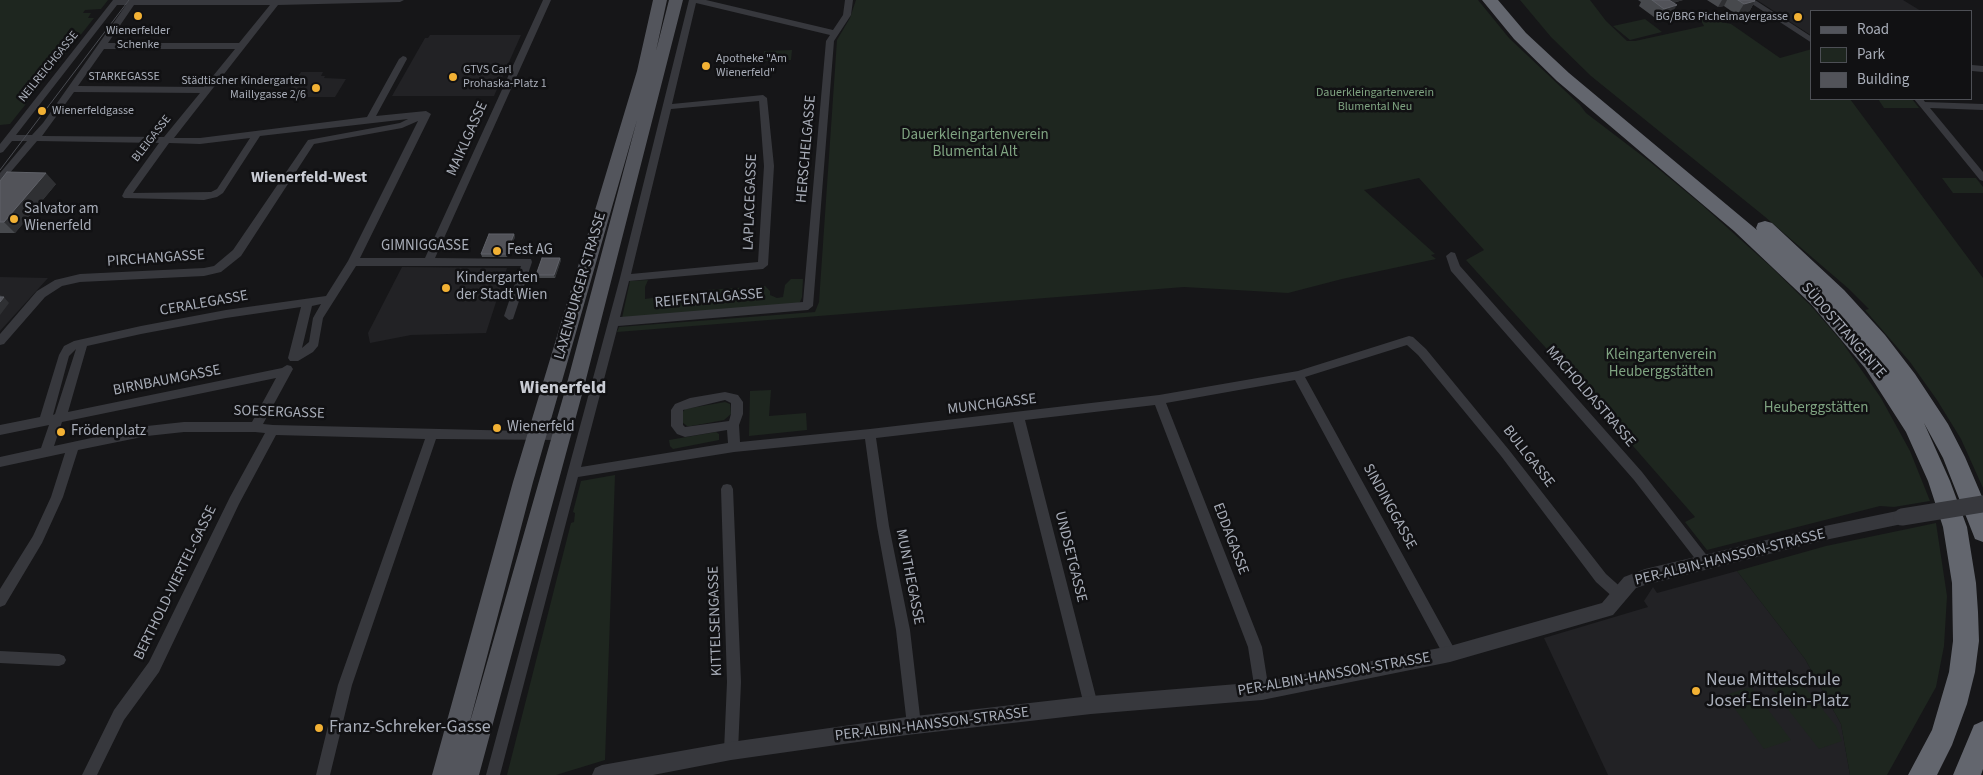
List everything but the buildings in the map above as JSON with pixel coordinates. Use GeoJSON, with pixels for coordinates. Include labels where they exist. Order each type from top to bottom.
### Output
{"type":"FeatureCollection","features":[{"type":"Feature","properties":{"kind":"highway","name":"SÜDOSTTANGENTE"},"geometry":{"type":"LineString","coordinates":[[1490,0],[1520,36],[1563,77],[1733,220],[1800,281],[1863,350],[1885,380],[1916,430],[1939,481],[1954,527],[1964,583],[1966,612],[1966,640],[1962,672],[1954,704],[1943,736],[1922,775]]}},
{"type":"Feature","properties":{"kind":"highway","name":"SÜDOSTTANGENTE"},"geometry":{"type":"LineString","coordinates":[[1506,0],[1536,34],[1578,74],[1763,227],[1814,273],[1863,323],[1908,380],[1940,430],[1965,482],[1983,532]]}},
{"type":"Feature","properties":{"kind":"highway"},"geometry":{"type":"LineString","coordinates":[[1966,775],[1983,734]]}},
{"type":"Feature","properties":{"kind":"main road","name":"LAXENBURGER STRASSE"},"geometry":{"type":"LineString","coordinates":[[444,775],[537,435],[644,71],[660,0]]}},
{"type":"Feature","properties":{"kind":"main road","name":"LAXENBURGER STRASSE"},"geometry":{"type":"LineString","coordinates":[[467,775],[561,435],[676,0]]}},
{"type":"Feature","properties":{"kind":"street"},"geometry":{"type":"LineString","coordinates":[[116,2],[274,4],[400,0]]}},
{"type":"Feature","properties":{"kind":"street","name":"MAIKLGASSE"},"geometry":{"type":"LineString","coordinates":[[428,262],[547,0]]}},
{"type":"Feature","properties":{"kind":"street"},"geometry":{"type":"LineString","coordinates":[[493,775],[625,278],[694,0],[834,33]]}},
{"type":"Feature","properties":{"kind":"street","name":"HERSCHELGASSE"},"geometry":{"type":"LineString","coordinates":[[808,306],[830,41],[847,15],[849,0]]}},
{"type":"Feature","properties":{"kind":"street"},"geometry":{"type":"LineString","coordinates":[[1750,0],[1810,40]]}},
{"type":"Feature","properties":{"kind":"street","name":"NEILREICHGASSE"},"geometry":{"type":"LineString","coordinates":[[0,179],[34,140],[134,1]]}},
{"type":"Feature","properties":{"kind":"street","name":"NEILREICHGASSE"},"geometry":{"type":"LineString","coordinates":[[0,150],[116,2]]}},
{"type":"Feature","properties":{"kind":"street","name":"BLEIGASSE"},"geometry":{"type":"LineString","coordinates":[[256,135],[220,191],[214,195],[204,197],[127,196],[128,192],[166,142],[274,4]]}},
{"type":"Feature","properties":{"kind":"street"},"geometry":{"type":"LineString","coordinates":[[102,46],[240,46]]}},
{"type":"Feature","properties":{"kind":"street"},"geometry":{"type":"LineString","coordinates":[[370,119],[403,59]]}},
{"type":"Feature","properties":{"kind":"street","name":"STARKEGASSE"},"geometry":{"type":"LineString","coordinates":[[72,89],[206,90]]}},
{"type":"Feature","properties":{"kind":"street","name":"LAPLACEGASSE"},"geometry":{"type":"LineString","coordinates":[[625,278],[763,265],[769,166],[763,98],[667,107]]}},
{"type":"Feature","properties":{"kind":"street"},"geometry":{"type":"LineString","coordinates":[[1921,102],[1983,107]]}},
{"type":"Feature","properties":{"kind":"street"},"geometry":{"type":"LineString","coordinates":[[1921,102],[1983,178]]}},
{"type":"Feature","properties":{"kind":"street"},"geometry":{"type":"LineString","coordinates":[[10,138],[166,142],[217,140],[370,119],[426,114],[414,142],[353,262],[318,318],[314,343],[309,349],[294,358]]}},
{"type":"Feature","properties":{"kind":"street","name":"PIRCHANGASSE"},"geometry":{"type":"LineString","coordinates":[[59,283],[80,278],[217,270],[237,253],[311,142],[402,125],[426,114]]}},
{"type":"Feature","properties":{"kind":"street","name":"MACHOLDASTRASSE"},"geometry":{"type":"LineString","coordinates":[[1451,256],[1455,268],[1638,476],[1704,561]]}},
{"type":"Feature","properties":{"kind":"street","name":"GIMNIGGASSE"},"geometry":{"type":"LineString","coordinates":[[353,262],[527,262],[509,316]]}},
{"type":"Feature","properties":{"kind":"street"},"geometry":{"type":"LineString","coordinates":[[0,341],[42,294],[59,283]]}},
{"type":"Feature","properties":{"kind":"street","name":"CERALEGASSE"},"geometry":{"type":"LineString","coordinates":[[54,419],[83,343],[226,314],[331,299]]}},
{"type":"Feature","properties":{"kind":"street"},"geometry":{"type":"LineString","coordinates":[[255,427],[294,358],[308,302]]}},
{"type":"Feature","properties":{"kind":"street","name":"REIFENTALGASSE"},"geometry":{"type":"LineString","coordinates":[[612,322],[808,306]]}},
{"type":"Feature","properties":{"kind":"street","name":"MUNCHGASSE"},"geometry":{"type":"LineString","coordinates":[[574,473],[734,447],[870,434],[1159,400],[1298,375],[1409,340]]}},
{"type":"Feature","properties":{"kind":"street","name":"BULLGASSE"},"geometry":{"type":"LineString","coordinates":[[1409,340],[1422,352],[1505,453],[1601,578],[1620,595]]}},
{"type":"Feature","properties":{"kind":"street","name":"BIRNBAUMGASSE"},"geometry":{"type":"LineString","coordinates":[[0,430],[285,372]]}},
{"type":"Feature","properties":{"kind":"street","name":"SINDINGGASSE"},"geometry":{"type":"LineString","coordinates":[[1298,375],[1450,654]]}},
{"type":"Feature","properties":{"kind":"street"},"geometry":{"type":"LineString","coordinates":[[732,425],[681,431],[677,426],[677,410],[687,403],[730,396],[737,402],[737,414],[732,425],[734,447]]}},
{"type":"Feature","properties":{"kind":"street","name":"EDDAGASSE"},"geometry":{"type":"LineString","coordinates":[[1159,400],[1255,647],[1262,691]]}},
{"type":"Feature","properties":{"kind":"street","name":"UNDSETGASSE"},"geometry":{"type":"LineString","coordinates":[[1018,417],[1091,705]]}},
{"type":"Feature","properties":{"kind":"street"},"geometry":{"type":"LineString","coordinates":[[46,452],[54,419]]}},
{"type":"Feature","properties":{"kind":"street","name":"SOESERGASSE"},"geometry":{"type":"LineString","coordinates":[[0,462],[147,431],[184,427],[255,427],[274,430],[432,434],[561,435]]}},
{"type":"Feature","properties":{"kind":"street","name":"BERTHOLD-VIERTEL-GASSE"},"geometry":{"type":"LineString","coordinates":[[89,775],[119,715],[154,667],[234,501],[274,430]]}},
{"type":"Feature","properties":{"kind":"street"},"geometry":{"type":"LineString","coordinates":[[323,775],[346,685],[432,434]]}},
{"type":"Feature","properties":{"kind":"street","name":"MUNTHEGASSE"},"geometry":{"type":"LineString","coordinates":[[870,434],[882,526],[903,630],[914,725]]}},
{"type":"Feature","properties":{"kind":"street"},"geometry":{"type":"LineString","coordinates":[[0,601],[38,538],[57,497],[73,447]]}},
{"type":"Feature","properties":{"kind":"street","name":"KITTELSENGASSE"},"geometry":{"type":"LineString","coordinates":[[727,490],[734,682],[731,751]]}},
{"type":"Feature","properties":{"kind":"street","name":"PER-ALBIN-HANSSON-STRASSE"},"geometry":{"type":"LineString","coordinates":[[602,775],[731,751],[914,725],[1091,705],[1262,691],[1450,654],[1607,609],[1630,582],[1704,561],[1902,517],[1983,504]]}},
{"type":"Feature","properties":{"kind":"street"},"geometry":{"type":"LineString","coordinates":[[0,657],[59,660]]}},
{"type":"Feature","properties":{"kind":"shaded area","name":"BG/BRG Pichelmayergasse"},"geometry":{"type":"Polygon","coordinates":[[[1757,0],[1903,0],[1919,10],[1810,10],[1810,35],[1757,0]]]}},
{"type":"Feature","properties":{"kind":"shaded area","name":"GTVS Carl Prohaska-Platz 1"},"geometry":{"type":"Polygon","coordinates":[[[430,35],[521,35],[494,96],[392,96],[425,38],[428,38],[430,35]]]}},
{"type":"Feature","properties":{"kind":"shaded area","name":"Städtischer Kindergarten Maillygasse 2/6"},"geometry":{"type":"Polygon","coordinates":[[[301,72],[323,72],[321,76],[325,76],[324,78],[346,79],[335,97],[285,97],[301,72]]]}},
{"type":"Feature","properties":{"kind":"shaded area","name":"Kindergarten der Stadt Wien"},"geometry":{"type":"Polygon","coordinates":[[[402,267],[507,268],[486,333],[411,335],[370,343],[368,333],[402,267]]]}},
{"type":"Feature","properties":{"kind":"shaded area"},"geometry":{"type":"Polygon","coordinates":[[[0,277],[48,278],[0,331],[0,277]]]}},
{"type":"Feature","properties":{"kind":"shaded area","name":"Neue Mittelschule Josef-Enslein-Platz"},"geometry":{"type":"Polygon","coordinates":[[[1737,571],[1805,659],[1841,724],[1850,775],[1608,775],[1544,638],[1648,607],[1644,601],[1653,587],[1657,593],[1737,571]]]}},
{"type":"Feature","properties":{"kind":"green space"},"geometry":{"type":"Polygon","coordinates":[[[0,0],[108,0],[101,9],[85,10],[83,13],[91,13],[88,18],[94,18],[10,124],[0,125],[0,0]]]}},
{"type":"Feature","properties":{"kind":"green space"},"geometry":{"type":"Polygon","coordinates":[[[856,0],[1478,0],[1509,38],[1580,105],[1586,113],[1649,161],[1702,205],[1811,306],[1842,342],[1881,398],[1910,451],[1930,501],[1894,507],[1880,506],[1707,550],[1685,522],[1695,517],[1585,391],[1466,260],[1484,250],[1419,178],[1364,190],[1435,254],[1431,255],[1436,259],[1342,279],[1288,293],[1184,287],[617,332],[619,327],[815,312],[819,302],[837,40],[850,18],[856,0]]]}},
{"type":"Feature","properties":{"kind":"green space"},"geometry":{"type":"Polygon","coordinates":[[[1520,0],[1590,0],[1606,21],[1627,41],[1635,41],[1704,26],[1699,17],[1707,12],[1721,22],[1731,24],[1780,58],[1810,50],[1810,100],[1851,100],[1983,278],[1983,488],[1961,439],[1937,400],[1910,362],[1865,310],[1869,309],[1849,289],[1764,216],[1591,76],[1551,37],[1520,0]]]}},
{"type":"Feature","properties":{"kind":"green space"},"geometry":{"type":"Polygon","coordinates":[[[1645,19],[1662,32],[1630,40],[1613,26],[1645,19]]]}},
{"type":"Feature","properties":{"kind":"green space"},"geometry":{"type":"Polygon","coordinates":[[[792,50],[791,60],[763,61],[764,51],[792,50]]]}},
{"type":"Feature","properties":{"kind":"green space"},"geometry":{"type":"Polygon","coordinates":[[[1879,100],[1913,100],[1919,108],[1884,108],[1879,100]]]}},
{"type":"Feature","properties":{"kind":"green space"},"geometry":{"type":"Polygon","coordinates":[[[1942,178],[1976,178],[1983,187],[1983,193],[1953,193],[1942,178]]]}},
{"type":"Feature","properties":{"kind":"green space"},"geometry":{"type":"Polygon","coordinates":[[[791,279],[803,279],[802,297],[797,304],[622,318],[630,281],[648,280],[645,287],[645,299],[706,290],[765,286],[770,291],[770,295],[777,298],[783,297],[785,285],[791,279]]]}},
{"type":"Feature","properties":{"kind":"green space"},"geometry":{"type":"Polygon","coordinates":[[[771,390],[769,416],[806,413],[807,430],[749,436],[750,391],[771,390]]]}},
{"type":"Feature","properties":{"kind":"green space"},"geometry":{"type":"Polygon","coordinates":[[[725,402],[730,404],[731,414],[724,420],[691,426],[687,426],[682,422],[682,413],[685,409],[725,402]]]}},
{"type":"Feature","properties":{"kind":"green space"},"geometry":{"type":"Polygon","coordinates":[[[716,432],[719,434],[719,440],[673,449],[670,446],[669,440],[716,432]]]}},
{"type":"Feature","properties":{"kind":"green space"},"geometry":{"type":"Polygon","coordinates":[[[615,475],[605,760],[556,775],[507,775],[571,523],[574,522],[575,513],[573,512],[581,481],[615,475]]]}},
{"type":"Feature","properties":{"kind":"green space"},"geometry":{"type":"Polygon","coordinates":[[[1936,523],[1947,596],[1944,646],[1936,687],[1887,775],[1850,775],[1841,724],[1805,659],[1737,571],[1826,546],[1936,523]]]}},
{"type":"Feature","properties":{"kind":"green space"},"geometry":{"type":"Polygon","coordinates":[[[1799,680],[1836,726],[1842,741],[1819,749],[1772,689],[1799,680]]]}},
{"type":"Feature","properties":{"kind":"green space"},"geometry":{"type":"Polygon","coordinates":[[[1751,687],[1791,740],[1764,749],[1725,695],[1751,687]]]}},
{"type":"Feature","properties":{"kind":"tram line"},"geometry":{"type":"LineString","coordinates":[[0,170],[129,0]]}},
{"type":"Feature","properties":{"kind":"place","name":"Wienerfelder Schenke"},"geometry":{"type":"Point","coordinates":[138,16]}},
{"type":"Feature","properties":{"kind":"place","name":"BG/BRG Pichelmayergasse"},"geometry":{"type":"Point","coordinates":[1798,17]}},
{"type":"Feature","properties":{"kind":"place","name":"Apotheke \"Am Wienerfeld\""},"geometry":{"type":"Point","coordinates":[706,66]}},
{"type":"Feature","properties":{"kind":"place","name":"GTVS Carl Prohaska-Platz 1"},"geometry":{"type":"Point","coordinates":[453,77]}},
{"type":"Feature","properties":{"kind":"place","name":"Städtischer Kindergarten Maillygasse 2/6"},"geometry":{"type":"Point","coordinates":[316,88]}},
{"type":"Feature","properties":{"kind":"place","name":"Wienerfeldgasse"},"geometry":{"type":"Point","coordinates":[42,111]}},
{"type":"Feature","properties":{"kind":"place","name":"Salvator am Wienerfeld"},"geometry":{"type":"Point","coordinates":[14,219]}},
{"type":"Feature","properties":{"kind":"place","name":"Fest AG"},"geometry":{"type":"Point","coordinates":[497,251]}},
{"type":"Feature","properties":{"kind":"place","name":"Kindergarten der Stadt Wien"},"geometry":{"type":"Point","coordinates":[446,288]}},
{"type":"Feature","properties":{"kind":"place","name":"Wienerfeld"},"geometry":{"type":"Point","coordinates":[497,428]}},
{"type":"Feature","properties":{"kind":"place","name":"Frödenplatz"},"geometry":{"type":"Point","coordinates":[61,432]}},
{"type":"Feature","properties":{"kind":"place","name":"Neue Mittelschule Josef-Enslein-Platz"},"geometry":{"type":"Point","coordinates":[1696,691]}},
{"type":"Feature","properties":{"kind":"place","name":"Franz-Schreker-Gasse"},"geometry":{"type":"Point","coordinates":[319,728]}},
{"type":"Feature","properties":{"kind":"district","name":"Wienerfeld-West"},"geometry":{"type":"Point","coordinates":[309,178]}},
{"type":"Feature","properties":{"kind":"district","name":"Wienerfeld"},"geometry":{"type":"Point","coordinates":[563,389]}},
{"type":"Feature","properties":{"kind":"park label","name":"Dauerkleingartenverein Blumental Neu"},"geometry":{"type":"Point","coordinates":[1375,100]}},
{"type":"Feature","properties":{"kind":"park label","name":"Dauerkleingartenverein Blumental Alt"},"geometry":{"type":"Point","coordinates":[975,144]}},
{"type":"Feature","properties":{"kind":"park label","name":"Kleingartenverein Heuberggstätten"},"geometry":{"type":"Point","coordinates":[1661,364]}},
{"type":"Feature","properties":{"kind":"park label","name":"Heuberggstätten"},"geometry":{"type":"Point","coordinates":[1816,409]}}]}
